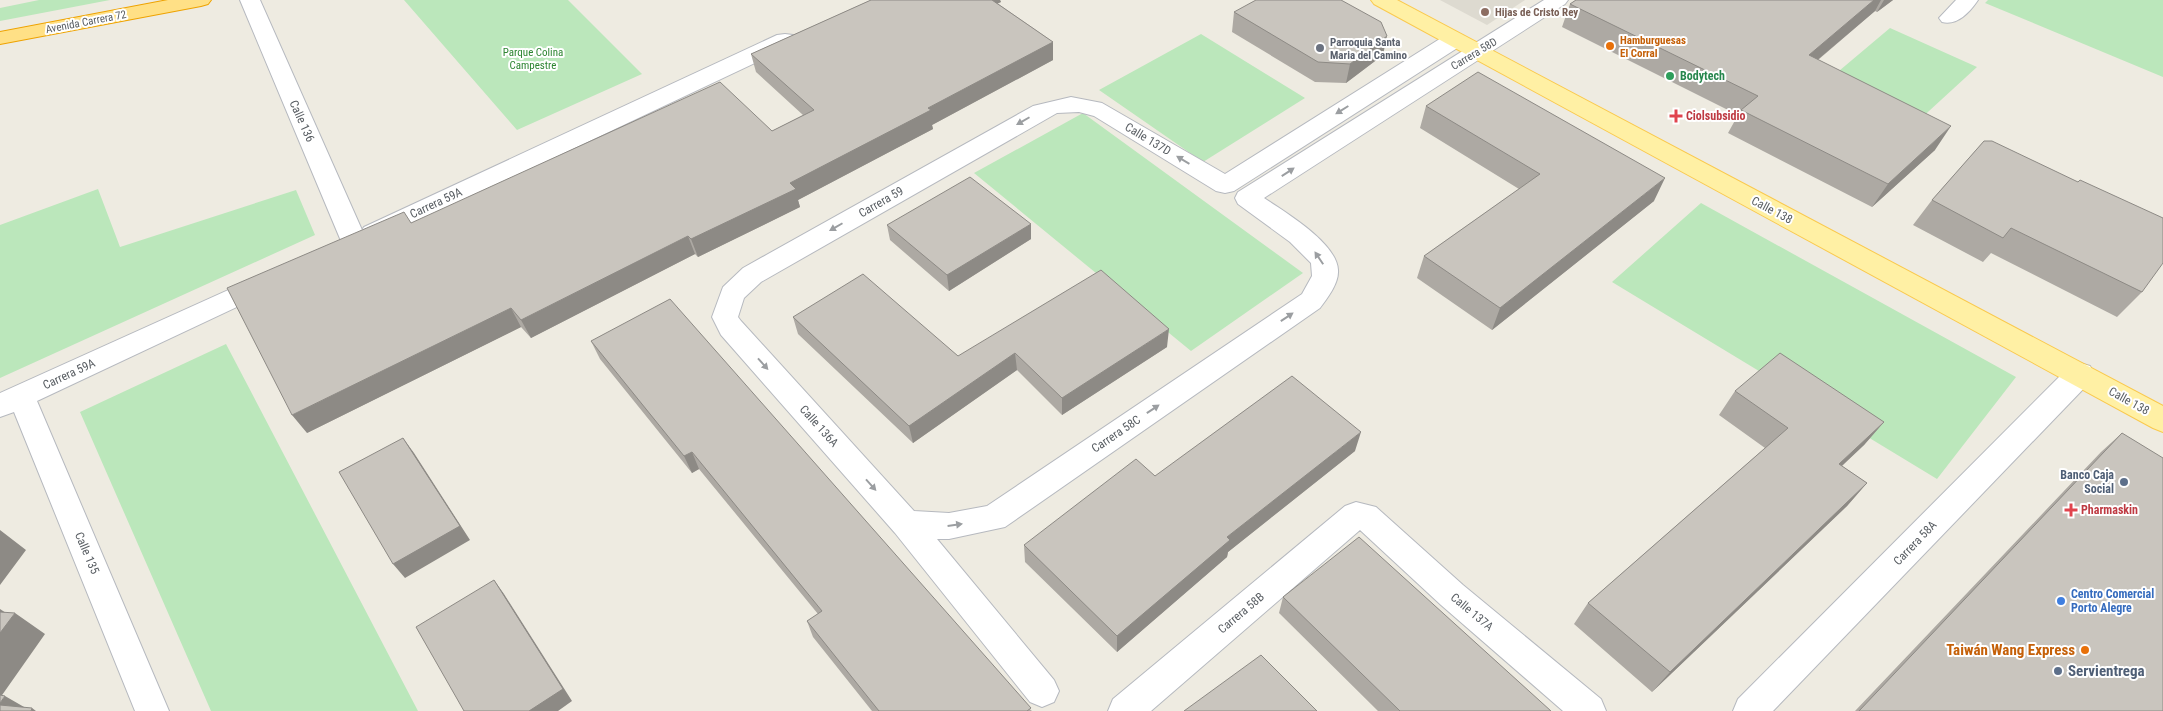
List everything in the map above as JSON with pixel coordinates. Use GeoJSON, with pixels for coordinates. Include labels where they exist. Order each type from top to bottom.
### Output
{"type":"FeatureCollection","features":[{"type":"Feature","properties":{"kind":"highway","name":"Avenida Carrera 72"},"geometry":{"type":"LineString","coordinates":[[0,38],[201,0]]}},
{"type":"Feature","properties":{"kind":"main road","name":"Calle 138"},"geometry":{"type":"LineString","coordinates":[[1381,0],[2163,420]]}},
{"type":"Feature","properties":{"kind":"street","name":"Calle 136"},"geometry":{"type":"LineString","coordinates":[[250,0],[345,246]]}},
{"type":"Feature","properties":{"kind":"street","name":"Carrera 58D"},"geometry":{"type":"LineString","coordinates":[[1311,300],[1322,286],[1325,271],[1322,259],[1307,244],[1247,198],[1558,0]]}},
{"type":"Feature","properties":{"kind":"street"},"geometry":{"type":"LineString","coordinates":[[1949,18],[1968,0]]}},
{"type":"Feature","properties":{"kind":"street","name":"Carrera 59A"},"geometry":{"type":"LineString","coordinates":[[345,246],[809,29]]}},
{"type":"Feature","properties":{"kind":"street","name":"Carrera 58D"},"geometry":{"type":"LineString","coordinates":[[1225,185],[1454,40]]}},
{"type":"Feature","properties":{"kind":"street"},"geometry":{"type":"LineString","coordinates":[[1368,94],[1390,107]]}},
{"type":"Feature","properties":{"kind":"street","name":"Calle 137D"},"geometry":{"type":"LineString","coordinates":[[1067,103],[1090,106],[1102,111],[1225,185]]}},
{"type":"Feature","properties":{"kind":"street","name":"Carrera 59"},"geometry":{"type":"LineString","coordinates":[[731,328],[725,317],[727,306],[732,294],[752,275],[1041,111],[1067,103]]}},
{"type":"Feature","properties":{"kind":"street","name":"Carrera 59A"},"geometry":{"type":"LineString","coordinates":[[10,401],[291,271]]}},
{"type":"Feature","properties":{"kind":"street","name":"Carrera 58C"},"geometry":{"type":"LineString","coordinates":[[906,524],[949,526],[994,518],[1311,300]]}},
{"type":"Feature","properties":{"kind":"street","name":"Calle 136A"},"geometry":{"type":"LineString","coordinates":[[731,328],[906,524],[1042,691]]}},
{"type":"Feature","properties":{"kind":"street","name":"Carrera 58A"},"geometry":{"type":"LineString","coordinates":[[1750,711],[2080,374]]}},
{"type":"Feature","properties":{"kind":"street","name":"Calle 135"},"geometry":{"type":"LineString","coordinates":[[10,401],[152,711]]}},
{"type":"Feature","properties":{"kind":"street","name":"Carrera 58B"},"geometry":{"type":"LineString","coordinates":[[1125,711],[1356,515]]}},
{"type":"Feature","properties":{"kind":"street","name":"Calle 137A"},"geometry":{"type":"LineString","coordinates":[[1356,515],[1365,516],[1452,595],[1589,711]]}},
{"type":"Feature","properties":{"kind":"shaded area","name":"Hijas de Cristo Rey"},"geometry":{"type":"Polygon","coordinates":[[[1440,0],[1525,0],[1487,25],[1440,0]]]}},
{"type":"Feature","properties":{"kind":"green space"},"geometry":{"type":"Polygon","coordinates":[[[39,0],[110,0],[0,21],[0,8],[39,0]]]}},
{"type":"Feature","properties":{"kind":"green space","name":"Parque Colina Campestre"},"geometry":{"type":"Polygon","coordinates":[[[404,0],[568,0],[642,74],[517,130],[404,0]]]}},
{"type":"Feature","properties":{"kind":"green space"},"geometry":{"type":"Polygon","coordinates":[[[1988,0],[2163,0],[2163,77],[1985,3],[1988,0]]]}},
{"type":"Feature","properties":{"kind":"green space"},"geometry":{"type":"Polygon","coordinates":[[[1890,28],[1977,67],[1917,122],[1833,76],[1890,28]]]}},
{"type":"Feature","properties":{"kind":"green space"},"geometry":{"type":"Polygon","coordinates":[[[1201,34],[1305,98],[1203,162],[1099,90],[1201,34]]]}},
{"type":"Feature","properties":{"kind":"green space"},"geometry":{"type":"Polygon","coordinates":[[[1083,113],[1303,273],[1191,351],[974,173],[1083,113]]]}},
{"type":"Feature","properties":{"kind":"green space"},"geometry":{"type":"Polygon","coordinates":[[[98,189],[120,247],[296,190],[315,235],[0,378],[0,225],[98,189]]]}},
{"type":"Feature","properties":{"kind":"green space"},"geometry":{"type":"Polygon","coordinates":[[[1701,203],[2016,377],[1937,479],[1612,282],[1701,203]]]}},
{"type":"Feature","properties":{"kind":"green space"},"geometry":{"type":"Polygon","coordinates":[[[226,344],[418,711],[211,711],[80,412],[226,344]]]}},
{"type":"Feature","properties":{"kind":"building"},"geometry":{"type":"Polygon","coordinates":[[[871,0],[992,0],[1053,42],[928,108],[931,110],[790,183],[796,189],[691,239],[688,236],[521,320],[511,308],[292,415],[227,288],[404,212],[411,223],[720,82],[772,131],[814,110],[751,54],[871,0]]]}},
{"type":"Feature","properties":{"kind":"building","name":"Parroquia Santa Maria del Camino"},"geometry":{"type":"Polygon","coordinates":[[[1256,0],[1341,0],[1381,22],[1387,36],[1350,64],[1318,62],[1234,12],[1256,0]]]}},
{"type":"Feature","properties":{"kind":"building"},"geometry":{"type":"Polygon","coordinates":[[[1576,0],[1874,0],[1809,55],[1951,126],[1888,184],[1741,110],[1758,96],[1570,4],[1576,0]]]}},
{"type":"Feature","properties":{"kind":"building"},"geometry":{"type":"Polygon","coordinates":[[[1478,72],[1665,178],[1500,308],[1424,256],[1540,174],[1426,106],[1478,72]]]}},
{"type":"Feature","properties":{"kind":"building"},"geometry":{"type":"Polygon","coordinates":[[[1984,141],[1992,141],[2078,182],[2080,180],[2163,218],[2163,263],[2142,292],[2011,228],[2003,238],[1932,200],[1984,141]]]}},
{"type":"Feature","properties":{"kind":"building"},"geometry":{"type":"Polygon","coordinates":[[[970,177],[1031,224],[947,275],[887,225],[970,177]]]}},
{"type":"Feature","properties":{"kind":"building"},"geometry":{"type":"Polygon","coordinates":[[[1101,270],[1169,329],[1062,398],[1015,353],[909,426],[793,317],[863,274],[958,356],[1101,270]]]}},
{"type":"Feature","properties":{"kind":"building"},"geometry":{"type":"Polygon","coordinates":[[[670,299],[1031,708],[1027,711],[879,711],[807,621],[822,611],[692,452],[684,456],[591,341],[670,299]]]}},
{"type":"Feature","properties":{"kind":"building"},"geometry":{"type":"Polygon","coordinates":[[[1780,353],[1884,422],[1839,464],[1867,483],[1670,672],[1588,603],[1788,428],[1735,391],[1780,353]]]}},
{"type":"Feature","properties":{"kind":"building"},"geometry":{"type":"Polygon","coordinates":[[[1292,376],[1361,432],[1227,537],[1230,540],[1117,636],[1024,545],[1136,459],[1155,476],[1292,376]]]}},
{"type":"Feature","properties":{"kind":"building","name":"Centro Comercial Porto Alegre"},"geometry":{"type":"Polygon","coordinates":[[[2122,433],[2163,458],[2163,711],[1859,711],[2122,433]]]}},
{"type":"Feature","properties":{"kind":"building"},"geometry":{"type":"Polygon","coordinates":[[[403,438],[460,526],[393,564],[339,472],[403,438]]]}},
{"type":"Feature","properties":{"kind":"building"},"geometry":{"type":"Polygon","coordinates":[[[1359,537],[1551,711],[1400,711],[1283,597],[1359,537]]]}},
{"type":"Feature","properties":{"kind":"building"},"geometry":{"type":"Polygon","coordinates":[[[494,580],[563,689],[529,711],[464,711],[416,627],[494,580]]]}},
{"type":"Feature","properties":{"kind":"building"},"geometry":{"type":"Polygon","coordinates":[[[0,612],[15,613],[0,633],[0,612]]]}},
{"type":"Feature","properties":{"kind":"building"},"geometry":{"type":"Polygon","coordinates":[[[1261,655],[1317,711],[1184,711],[1261,655]]]}},
{"type":"Feature","properties":{"kind":"building"},"geometry":{"type":"Polygon","coordinates":[[[0,695],[5,696],[0,703],[0,695]]]}},
{"type":"Feature","properties":{"kind":"building"},"geometry":{"type":"Polygon","coordinates":[[[0,705],[32,708],[31,711],[0,711],[0,705]]]}},
{"type":"Feature","properties":{"kind":"place","name":"Hijas de Cristo Rey"},"geometry":{"type":"Point","coordinates":[1485,12]}},
{"type":"Feature","properties":{"kind":"place","name":"Hamburguesas El Corral"},"geometry":{"type":"Point","coordinates":[1610,46]}},
{"type":"Feature","properties":{"kind":"place","name":"Parroquia Santa Maria del Camino"},"geometry":{"type":"Point","coordinates":[1320,48]}},
{"type":"Feature","properties":{"kind":"place","name":"Bodytech"},"geometry":{"type":"Point","coordinates":[1670,76]}},
{"type":"Feature","properties":{"kind":"place","name":"Ciolsubsidio"},"geometry":{"type":"Point","coordinates":[1676,116]}},
{"type":"Feature","properties":{"kind":"place","name":"Banco Caja Social"},"geometry":{"type":"Point","coordinates":[2124,482]}},
{"type":"Feature","properties":{"kind":"place","name":"Pharmaskin"},"geometry":{"type":"Point","coordinates":[2071,510]}},
{"type":"Feature","properties":{"kind":"place","name":"Centro Comercial Porto Alegre"},"geometry":{"type":"Point","coordinates":[2061,601]}},
{"type":"Feature","properties":{"kind":"place","name":"Taiwán Wang Express"},"geometry":{"type":"Point","coordinates":[2085,650]}},
{"type":"Feature","properties":{"kind":"place","name":"Servientrega"},"geometry":{"type":"Point","coordinates":[2058,671]}}]}
